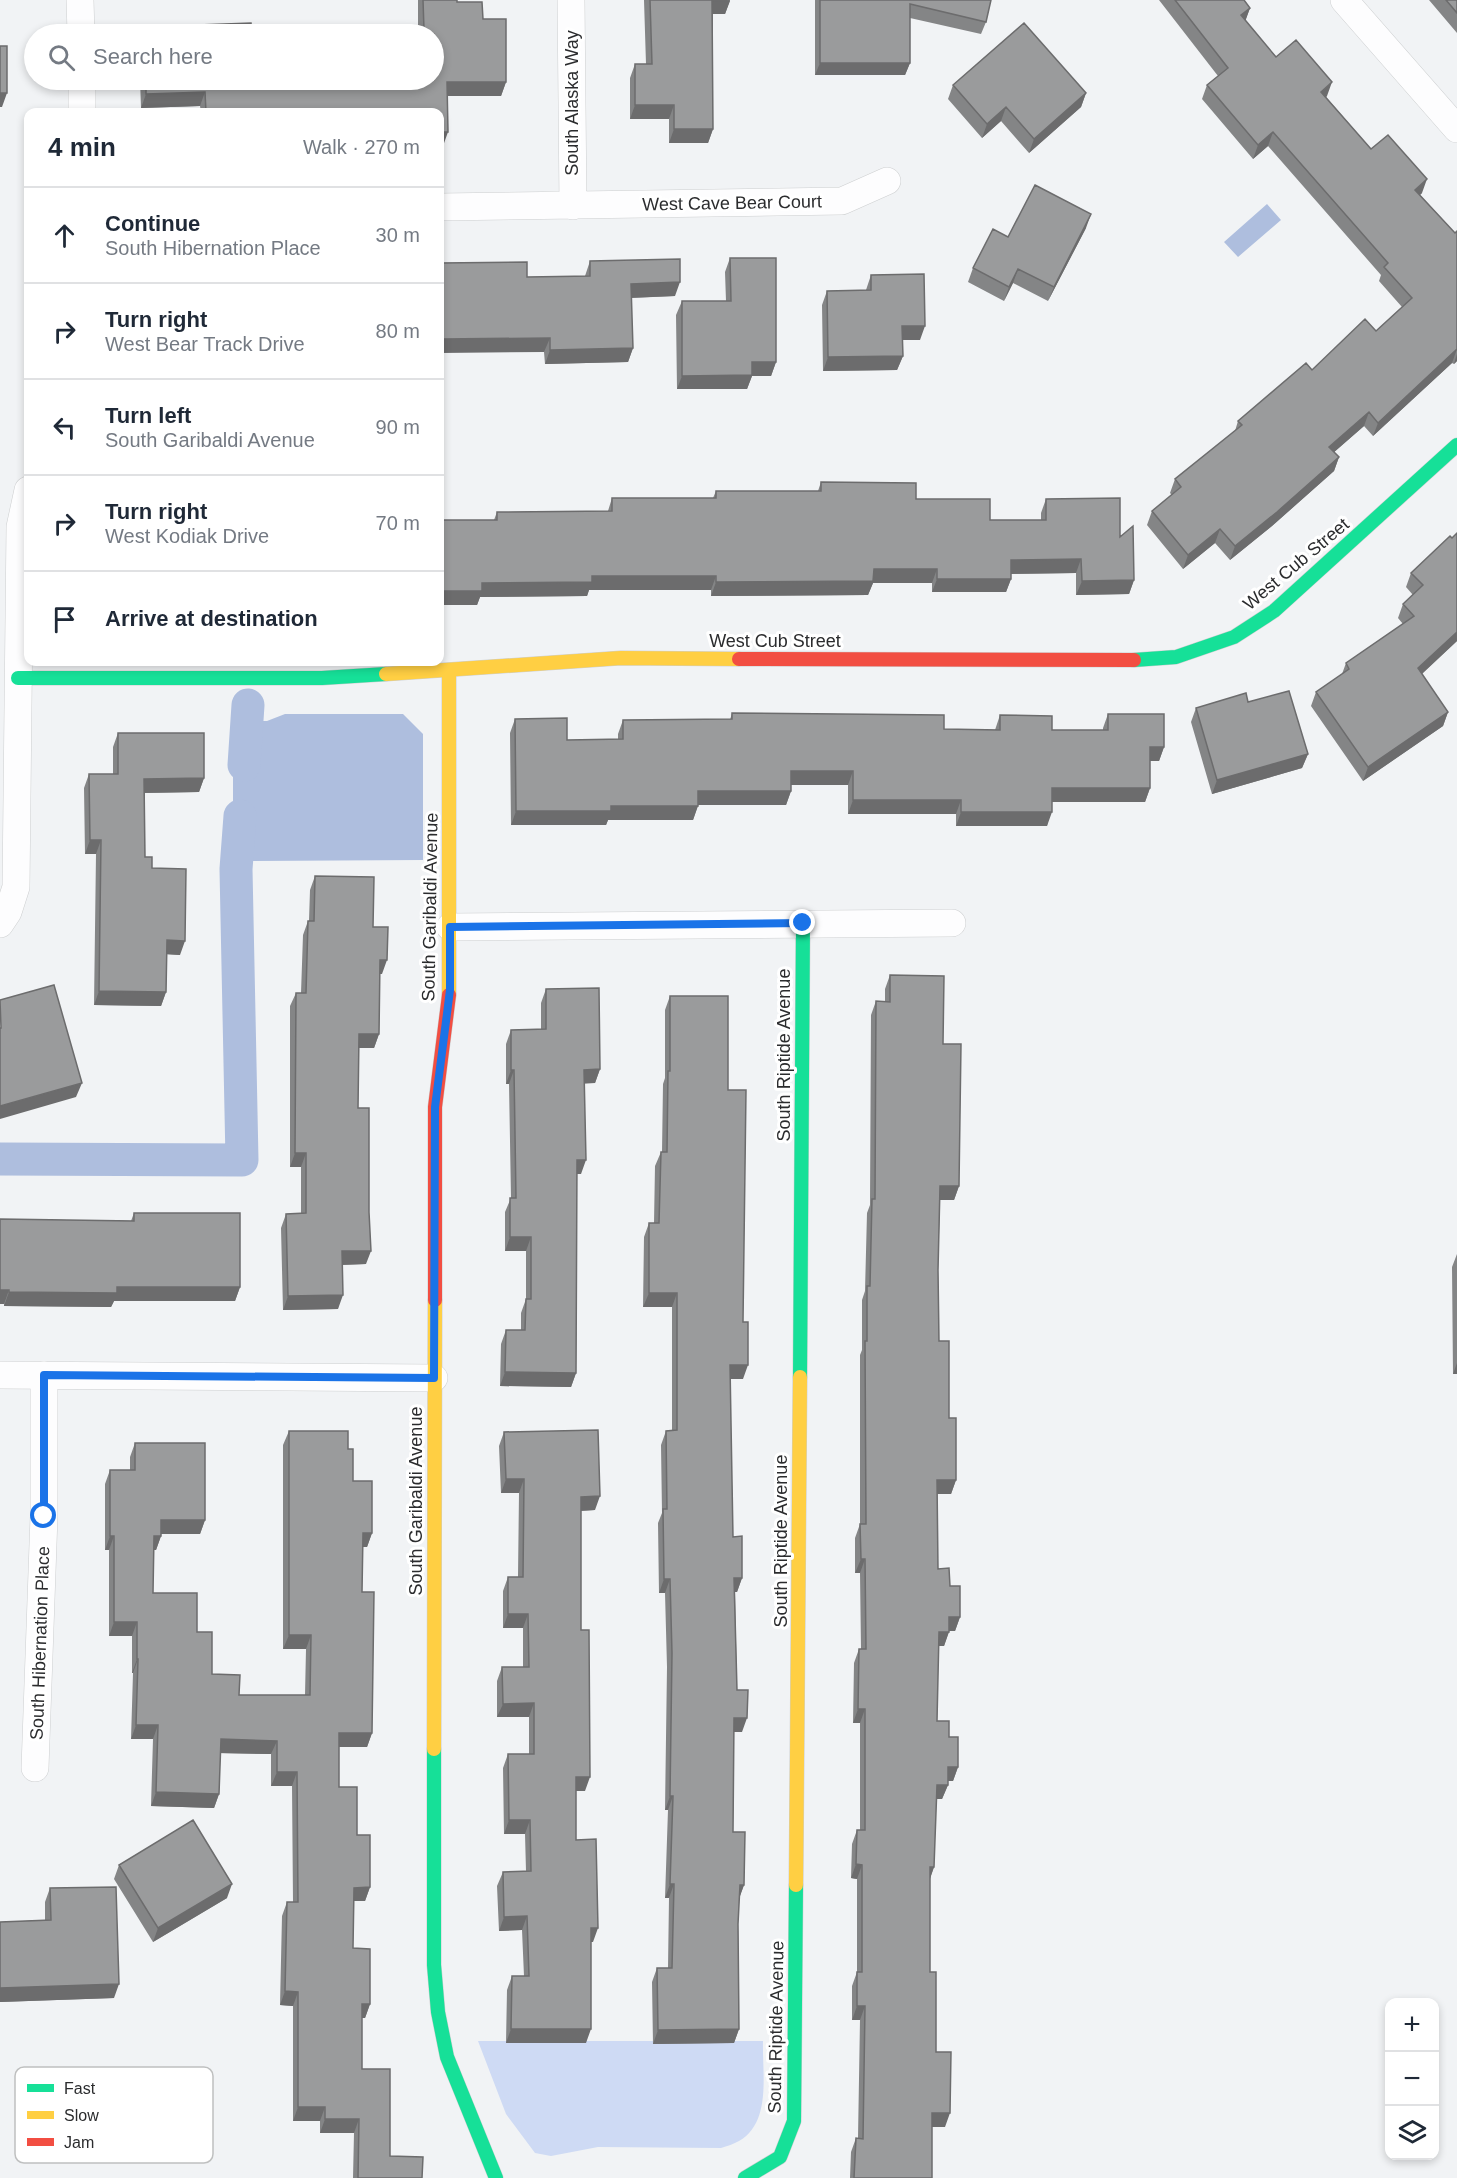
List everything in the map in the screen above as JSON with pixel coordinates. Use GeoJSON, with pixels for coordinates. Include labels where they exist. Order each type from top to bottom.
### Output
{"type":"FeatureCollection","features":[{"type":"Feature","properties":{"kind":"street"},"geometry":{"type":"LineString","coordinates":[[80,0],[81,24]]}},
{"type":"Feature","properties":{"kind":"street","name":"South Alaska Way"},"geometry":{"type":"LineString","coordinates":[[571,0],[573,206]]}},
{"type":"Feature","properties":{"kind":"street"},"geometry":{"type":"LineString","coordinates":[[1344,0],[1457,129]]}},
{"type":"Feature","properties":{"kind":"street"},"geometry":{"type":"LineString","coordinates":[[82,90],[82,108]]}},
{"type":"Feature","properties":{"kind":"street","name":"West Cave Bear Court"},"geometry":{"type":"LineString","coordinates":[[444,207],[842,201],[887,181]]}},
{"type":"Feature","properties":{"kind":"street","name":"West Cub Street"},"geometry":{"type":"LineString","coordinates":[[18,678],[322,678],[621,658],[1127,661],[1176,657],[1234,637],[1274,611],[1457,445]]}},
{"type":"Feature","properties":{"kind":"street"},"geometry":{"type":"LineString","coordinates":[[0,924],[8,912],[15,887],[20,527],[24,508]]}},
{"type":"Feature","properties":{"kind":"street","name":"South Garibaldi Avenue"},"geometry":{"type":"LineString","coordinates":[[449,670],[450,990],[435,1107],[435,1977],[438,2012],[447,2057],[496,2178]]}},
{"type":"Feature","properties":{"kind":"street","name":"South Riptide Avenue"},"geometry":{"type":"LineString","coordinates":[[746,2178],[780,2157],[794,2121],[803,923]]}},
{"type":"Feature","properties":{"kind":"street"},"geometry":{"type":"LineString","coordinates":[[450,927],[952,923]]}},
{"type":"Feature","properties":{"kind":"street"},"geometry":{"type":"LineString","coordinates":[[0,1375],[434,1378]]}},
{"type":"Feature","properties":{"kind":"street","name":"South Hibernation Place"},"geometry":{"type":"LineString","coordinates":[[35,1768],[44,1516],[44,1375]]}},
{"type":"Feature","properties":{"kind":"shaded area"},"geometry":{"type":"Polygon","coordinates":[[[1267,204],[1281,220],[1238,257],[1224,242],[1267,204]]]}},
{"type":"Feature","properties":{"kind":"shaded area"},"geometry":{"type":"Polygon","coordinates":[[[285,714],[403,714],[423,734],[423,860],[233,861],[233,721],[267,721],[285,714]]]}},
{"type":"Feature","properties":{"kind":"shaded area"},"geometry":{"type":"Polygon","coordinates":[[[478,2041],[763,2041],[764,2082],[761,2109],[757,2122],[749,2133],[737,2142],[721,2148],[598,2147],[551,2156],[535,2153],[506,2114],[478,2041]]]}},
{"type":"Feature","properties":{"kind":"building"},"geometry":{"type":"Polygon","coordinates":[[[423,0],[482,2],[483,19],[506,19],[506,82],[447,82],[448,132],[444,132],[444,108],[206,108],[205,92],[146,94],[146,90],[444,90],[444,24],[424,24],[423,0]]]}},
{"type":"Feature","properties":{"kind":"building"},"geometry":{"type":"Polygon","coordinates":[[[650,0],[730,0],[712,1],[713,129],[674,129],[674,105],[635,105],[635,64],[652,64],[650,0]]]}},
{"type":"Feature","properties":{"kind":"building"},"geometry":{"type":"Polygon","coordinates":[[[820,0],[991,0],[986,22],[910,4],[910,63],[820,63],[820,0]]]}},
{"type":"Feature","properties":{"kind":"building"},"geometry":{"type":"Polygon","coordinates":[[[1175,0],[1244,0],[1250,8],[1241,15],[1276,57],[1296,40],[1332,82],[1321,92],[1371,149],[1388,135],[1427,179],[1415,190],[1455,233],[1457,231],[1457,349],[1378,423],[1369,412],[1329,447],[1339,457],[1235,546],[1220,529],[1188,555],[1152,511],[1181,487],[1175,479],[1242,425],[1238,421],[1306,363],[1312,370],[1365,319],[1376,331],[1412,298],[1384,267],[1388,263],[1273,132],[1258,145],[1207,85],[1228,68],[1175,0]]]}},
{"type":"Feature","properties":{"kind":"building"},"geometry":{"type":"Polygon","coordinates":[[[1446,0],[1457,0],[1457,13],[1446,0]]]}},
{"type":"Feature","properties":{"kind":"building"},"geometry":{"type":"Polygon","coordinates":[[[1024,23],[1086,93],[1034,139],[1006,107],[987,124],[953,85],[1024,23]]]}},
{"type":"Feature","properties":{"kind":"building"},"geometry":{"type":"Polygon","coordinates":[[[0,46],[7,46],[7,93],[0,93],[0,46]]]}},
{"type":"Feature","properties":{"kind":"building"},"geometry":{"type":"Polygon","coordinates":[[[1035,185],[1091,214],[1054,287],[1018,269],[1009,287],[973,268],[993,229],[1008,237],[1035,185]]]}},
{"type":"Feature","properties":{"kind":"building"},"geometry":{"type":"Polygon","coordinates":[[[730,258],[776,258],[776,362],[752,362],[752,375],[682,376],[682,301],[731,301],[730,258]]]}},
{"type":"Feature","properties":{"kind":"building"},"geometry":{"type":"Polygon","coordinates":[[[680,259],[680,282],[631,284],[633,348],[550,350],[550,338],[444,339],[444,263],[527,262],[527,277],[590,276],[590,261],[680,259]]]}},
{"type":"Feature","properties":{"kind":"building"},"geometry":{"type":"Polygon","coordinates":[[[924,274],[925,326],[902,326],[903,356],[828,357],[827,291],[871,290],[871,275],[924,274]]]}},
{"type":"Feature","properties":{"kind":"building"},"geometry":{"type":"Polygon","coordinates":[[[821,482],[916,483],[916,499],[990,499],[990,520],[1046,520],[1046,499],[1120,498],[1120,537],[1133,526],[1134,580],[1082,581],[1081,559],[1011,560],[1011,579],[937,579],[937,569],[874,569],[873,581],[716,582],[716,576],[592,576],[592,582],[482,583],[482,591],[444,591],[444,520],[497,520],[497,512],[612,511],[612,498],[716,498],[716,491],[821,491],[821,482]]]}},
{"type":"Feature","properties":{"kind":"building"},"geometry":{"type":"Polygon","coordinates":[[[1457,533],[1457,632],[1418,668],[1448,712],[1368,767],[1316,692],[1349,669],[1346,663],[1414,616],[1403,604],[1423,585],[1411,573],[1450,536],[1452,538],[1457,533]]]}},
{"type":"Feature","properties":{"kind":"building"},"geometry":{"type":"Polygon","coordinates":[[[1289,691],[1308,754],[1217,780],[1196,708],[1246,693],[1248,702],[1289,691]]]}},
{"type":"Feature","properties":{"kind":"building"},"geometry":{"type":"Polygon","coordinates":[[[732,713],[944,715],[944,729],[1000,730],[1000,715],[1052,716],[1052,730],[1108,730],[1108,714],[1164,714],[1164,747],[1150,747],[1150,788],[1052,788],[1052,812],[961,812],[961,800],[853,800],[853,771],[791,771],[791,791],[698,791],[698,806],[611,806],[611,811],[516,811],[515,719],[567,718],[567,740],[623,739],[623,720],[732,719],[732,713]]]}},
{"type":"Feature","properties":{"kind":"building"},"geometry":{"type":"Polygon","coordinates":[[[118,733],[204,733],[204,778],[144,779],[145,857],[152,857],[152,868],[186,869],[185,941],[167,940],[166,992],[99,991],[101,840],[90,840],[89,774],[118,774],[118,733]]]}},
{"type":"Feature","properties":{"kind":"building"},"geometry":{"type":"Polygon","coordinates":[[[315,876],[374,877],[373,927],[388,927],[387,960],[380,960],[379,1034],[359,1034],[358,1108],[369,1108],[371,1251],[342,1251],[343,1295],[288,1296],[286,1214],[306,1213],[306,1153],[295,1153],[296,993],[306,993],[308,921],[314,921],[315,876]]]}},
{"type":"Feature","properties":{"kind":"building"},"geometry":{"type":"Polygon","coordinates":[[[890,975],[944,976],[943,1044],[961,1044],[959,1186],[940,1186],[939,1341],[949,1341],[949,1418],[956,1418],[956,1480],[937,1480],[938,1569],[949,1568],[950,1586],[960,1586],[960,1617],[949,1617],[949,1632],[939,1632],[937,1721],[949,1721],[949,1737],[958,1737],[958,1767],[948,1767],[948,1785],[937,1785],[934,1867],[930,1867],[930,1972],[936,1972],[936,2052],[951,2052],[950,2113],[932,2113],[932,2178],[854,2178],[856,2138],[863,2139],[865,2006],[857,2006],[857,1972],[862,1972],[862,1865],[856,1864],[857,1830],[865,1830],[865,1709],[858,1709],[859,1649],[866,1649],[865,1559],[861,1559],[860,1524],[866,1524],[865,1341],[867,1341],[867,1286],[870,1286],[872,1199],[875,1199],[876,1001],[890,1002],[890,975]]]}},
{"type":"Feature","properties":{"kind":"building"},"geometry":{"type":"Polygon","coordinates":[[[54,985],[82,1083],[0,1106],[0,1000],[54,985]]]}},
{"type":"Feature","properties":{"kind":"building"},"geometry":{"type":"Polygon","coordinates":[[[599,988],[600,1069],[584,1070],[586,1160],[577,1160],[576,1373],[505,1372],[506,1330],[525,1330],[526,1299],[531,1299],[531,1237],[510,1237],[510,1198],[516,1198],[514,1070],[511,1070],[511,1030],[546,1029],[546,989],[599,988]]]}},
{"type":"Feature","properties":{"kind":"building"},"geometry":{"type":"Polygon","coordinates":[[[670,996],[728,996],[728,1090],[746,1090],[743,1322],[748,1322],[748,1365],[730,1365],[733,1537],[742,1536],[742,1578],[734,1578],[737,1690],[748,1690],[747,1718],[734,1718],[733,1832],[745,1832],[744,1885],[740,1885],[738,1924],[739,2029],[658,2030],[657,1968],[672,1968],[674,1884],[670,1884],[673,1796],[670,1796],[672,1653],[670,1579],[664,1579],[663,1509],[667,1509],[666,1431],[677,1430],[677,1293],[649,1293],[649,1223],[659,1223],[661,1152],[667,1152],[670,996]]]}},
{"type":"Feature","properties":{"kind":"building"},"geometry":{"type":"Polygon","coordinates":[[[134,1213],[240,1213],[240,1287],[117,1287],[117,1293],[0,1290],[0,1219],[134,1221],[134,1213]]]}},
{"type":"Feature","properties":{"kind":"building"},"geometry":{"type":"Polygon","coordinates":[[[598,1430],[600,1496],[581,1497],[581,1630],[589,1630],[590,1777],[576,1777],[576,1840],[596,1839],[598,1928],[591,1928],[591,2029],[511,2029],[512,1976],[529,1976],[527,1916],[504,1917],[503,1872],[531,1871],[530,1820],[509,1820],[508,1754],[534,1754],[534,1703],[503,1704],[502,1667],[529,1667],[528,1614],[508,1614],[508,1577],[523,1577],[524,1479],[506,1479],[504,1432],[598,1430]]]}},
{"type":"Feature","properties":{"kind":"building"},"geometry":{"type":"Polygon","coordinates":[[[289,1431],[348,1431],[348,1449],[353,1449],[353,1481],[372,1481],[372,1533],[363,1533],[362,1592],[374,1592],[372,1733],[339,1733],[339,1787],[357,1787],[357,1835],[370,1835],[370,1887],[354,1888],[353,1948],[370,1949],[370,2004],[362,2004],[362,2069],[390,2069],[390,2156],[423,2157],[422,2178],[358,2178],[359,2119],[325,2119],[325,2107],[298,2107],[298,1992],[285,1991],[287,1902],[298,1902],[297,1772],[277,1772],[277,1741],[221,1739],[219,1794],[156,1792],[158,1725],[136,1725],[137,1622],[114,1622],[114,1536],[110,1536],[110,1470],[135,1470],[135,1443],[205,1443],[205,1520],[161,1520],[161,1536],[154,1536],[153,1593],[197,1593],[197,1632],[212,1632],[212,1674],[240,1675],[239,1695],[310,1695],[311,1635],[289,1635],[289,1431]]]}},
{"type":"Feature","properties":{"kind":"building"},"geometry":{"type":"Polygon","coordinates":[[[193,1820],[232,1884],[158,1928],[119,1865],[193,1820]]]}},
{"type":"Feature","properties":{"kind":"building"},"geometry":{"type":"Polygon","coordinates":[[[116,1887],[119,1984],[0,1988],[0,1922],[51,1920],[50,1888],[116,1887]]]}},
{"type":"Feature","properties":{"kind":"waterway"},"geometry":{"type":"LineString","coordinates":[[244,765],[248,705]]}},
{"type":"Feature","properties":{"kind":"waterway"},"geometry":{"type":"LineString","coordinates":[[0,1159],[242,1160],[236,869],[240,816]]}},
{"type":"Feature","properties":{"kind":"traffic: fast"},"geometry":{"type":"LineString","coordinates":[[1134,660],[1176,657],[1234,637],[1274,611],[1457,445]]}},
{"type":"Feature","properties":{"kind":"traffic: fast"},"geometry":{"type":"LineString","coordinates":[[18,678],[322,678],[386,674]]}},
{"type":"Feature","properties":{"kind":"traffic: fast"},"geometry":{"type":"LineString","coordinates":[[800,1377],[803,923]]}},
{"type":"Feature","properties":{"kind":"traffic: fast"},"geometry":{"type":"LineString","coordinates":[[434,1749],[434,1965],[438,2012],[447,2057],[496,2178]]}},
{"type":"Feature","properties":{"kind":"traffic: fast"},"geometry":{"type":"LineString","coordinates":[[745,2178],[780,2157],[794,2121],[796,1885]]}},
{"type":"Feature","properties":{"kind":"traffic: slow"},"geometry":{"type":"LineString","coordinates":[[386,674],[621,658],[739,659]]}},
{"type":"Feature","properties":{"kind":"traffic: slow"},"geometry":{"type":"LineString","coordinates":[[449,670],[449,995]]}},
{"type":"Feature","properties":{"kind":"traffic: slow"},"geometry":{"type":"LineString","coordinates":[[434,1749],[435,1300]]}},
{"type":"Feature","properties":{"kind":"traffic: slow"},"geometry":{"type":"LineString","coordinates":[[796,1885],[800,1377]]}},
{"type":"Feature","properties":{"kind":"traffic: jam"},"geometry":{"type":"LineString","coordinates":[[739,659],[1134,660]]}},
{"type":"Feature","properties":{"kind":"traffic: jam"},"geometry":{"type":"LineString","coordinates":[[435,1300],[435,1107],[449,995]]}},
{"type":"Feature","properties":{"kind":"route"},"geometry":{"type":"LineString","coordinates":[[44,1516],[44,1375],[434,1378],[435,1107],[450,990],[450,927],[803,923]]}}]}
